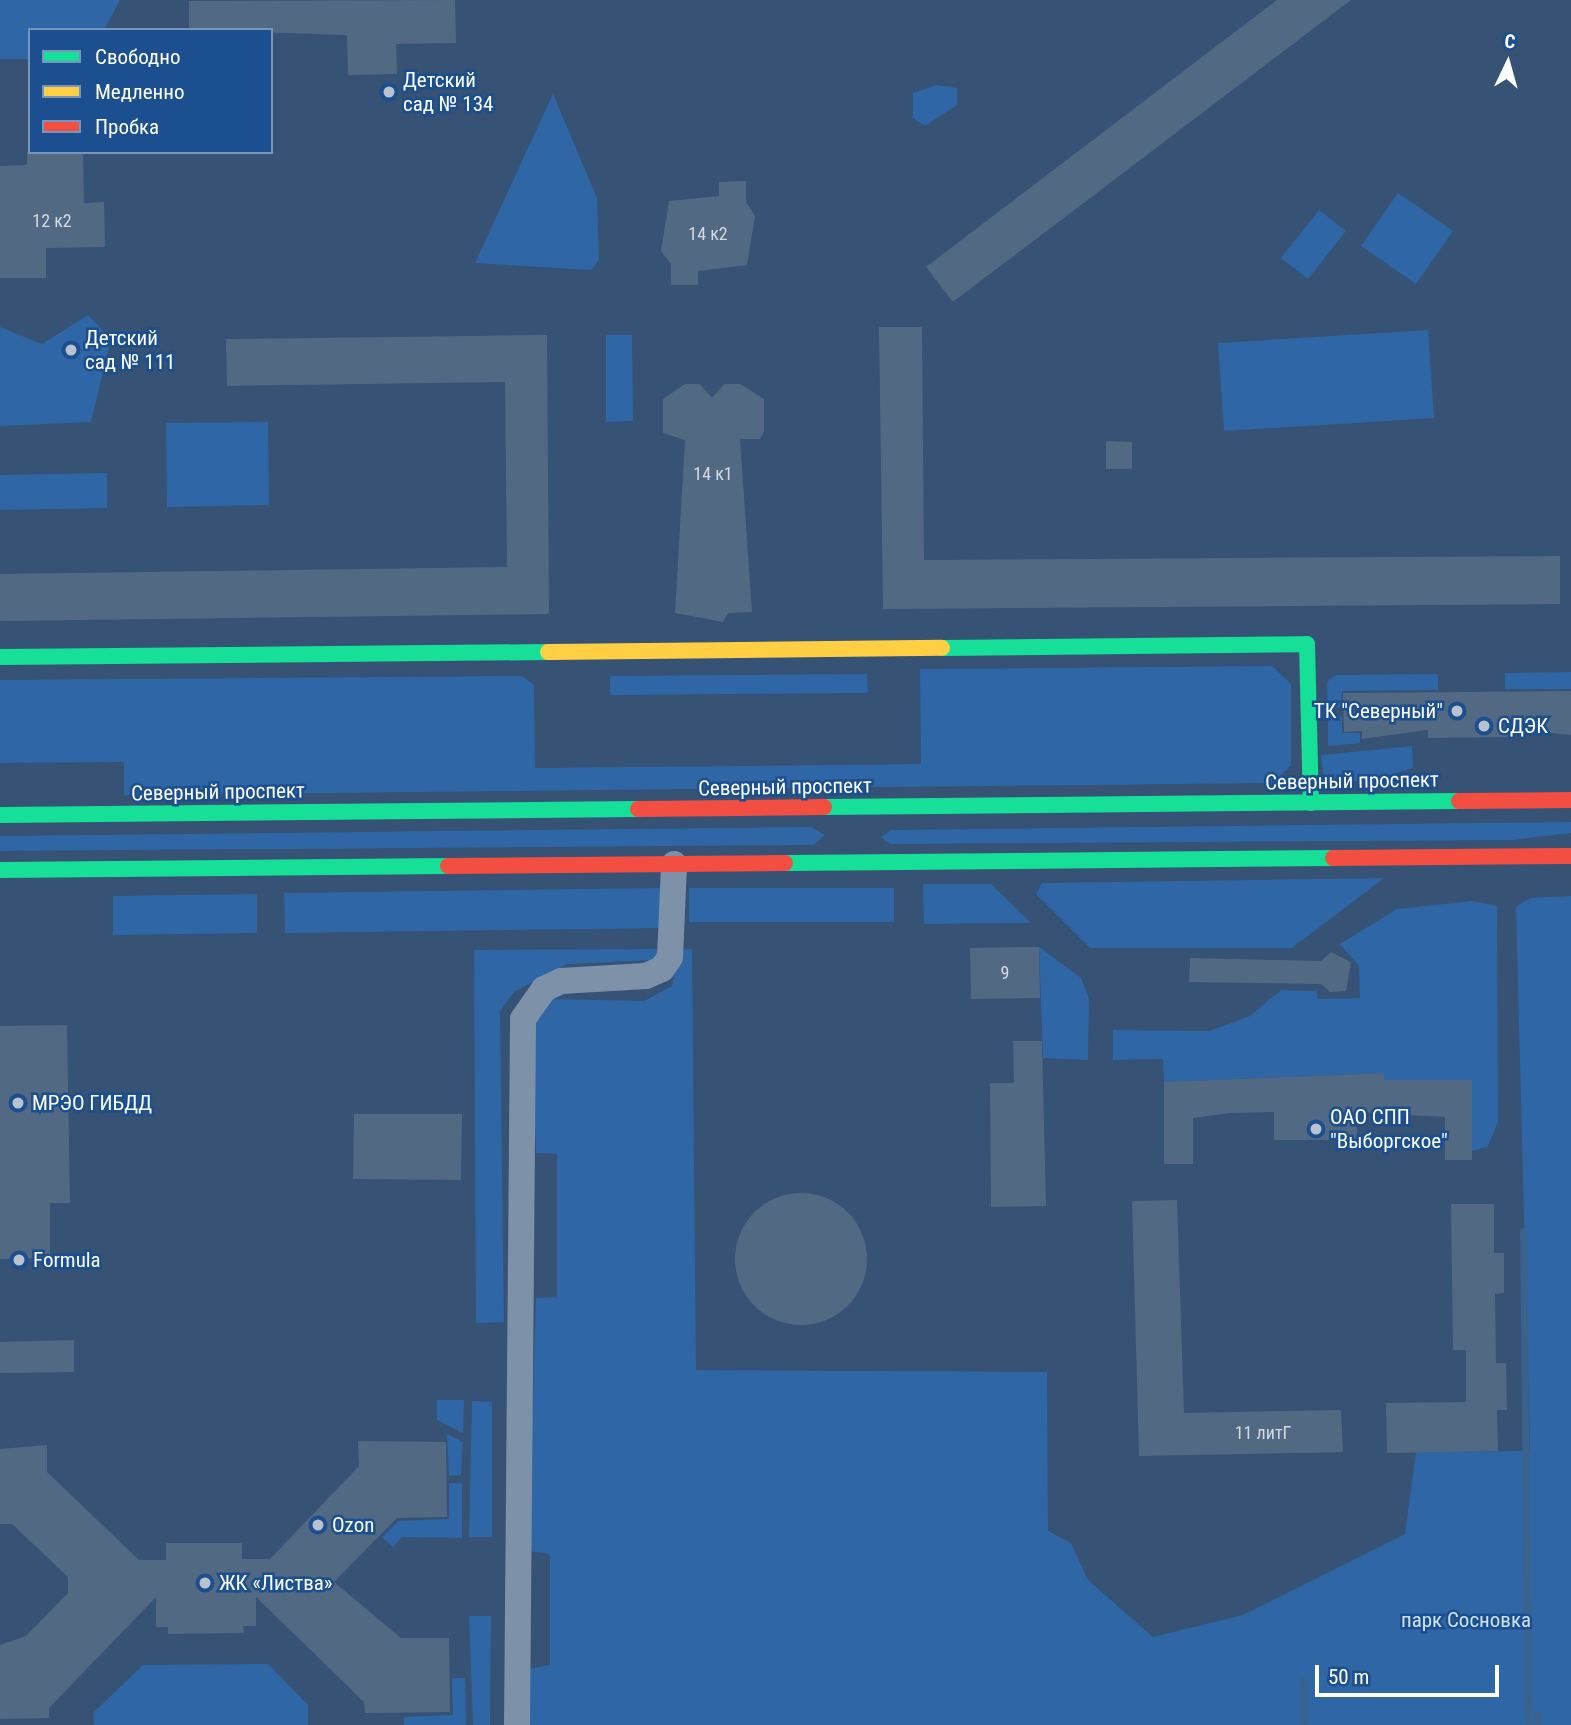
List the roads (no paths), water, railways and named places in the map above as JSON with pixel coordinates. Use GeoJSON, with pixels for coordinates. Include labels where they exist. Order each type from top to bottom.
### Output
{"type":"FeatureCollection","features":[{"type":"Feature","properties":{"kind":"main road"},"geometry":{"type":"LineString","coordinates":[[0,657],[1307,645],[1311,803]]}},
{"type":"Feature","properties":{"kind":"main road","name":"Северный проспект"},"geometry":{"type":"LineString","coordinates":[[0,815],[1571,800]]}},
{"type":"Feature","properties":{"kind":"main road"},"geometry":{"type":"LineString","coordinates":[[0,870],[1571,856]]}},
{"type":"Feature","properties":{"kind":"street"},"geometry":{"type":"LineString","coordinates":[[517,1725],[523,1019],[544,989],[561,981],[646,976],[662,969],[670,957],[674,864]]}},
{"type":"Feature","properties":{"kind":"waterway"},"geometry":{"type":"LineString","coordinates":[[1523,1231],[1528,1725]]}},
{"type":"Feature","properties":{"kind":"waterway"},"geometry":{"type":"LineString","coordinates":[[1303,1681],[1304,1725]]}},
{"type":"Feature","properties":{"kind":"waterway"},"geometry":{"type":"LineString","coordinates":[[1537,1714],[1538,1725]]}},
{"type":"Feature","properties":{"kind":"place","name":"Детский сад № 134"},"geometry":{"type":"Point","coordinates":[389,92]}},
{"type":"Feature","properties":{"kind":"place","name":"Детский сад № 111"},"geometry":{"type":"Point","coordinates":[71,350]}},
{"type":"Feature","properties":{"kind":"place","name":"ТК \"Северный\""},"geometry":{"type":"Point","coordinates":[1457,711]}},
{"type":"Feature","properties":{"kind":"place","name":"СДЭК"},"geometry":{"type":"Point","coordinates":[1484,726]}},
{"type":"Feature","properties":{"kind":"place","name":"МРЭО ГИБДД"},"geometry":{"type":"Point","coordinates":[18,1103]}},
{"type":"Feature","properties":{"kind":"place","name":"ОАО СПП \"Выборгское\""},"geometry":{"type":"Point","coordinates":[1316,1129]}},
{"type":"Feature","properties":{"kind":"place","name":"Formula"},"geometry":{"type":"Point","coordinates":[19,1260]}},
{"type":"Feature","properties":{"kind":"place","name":"Ozon"},"geometry":{"type":"Point","coordinates":[318,1525]}},
{"type":"Feature","properties":{"kind":"place","name":"ЖК «Листва»"},"geometry":{"type":"Point","coordinates":[205,1583]}},
{"type":"Feature","properties":{"kind":"park label","name":"парк Сосновка"},"geometry":{"type":"Point","coordinates":[1466,1620]}}]}
